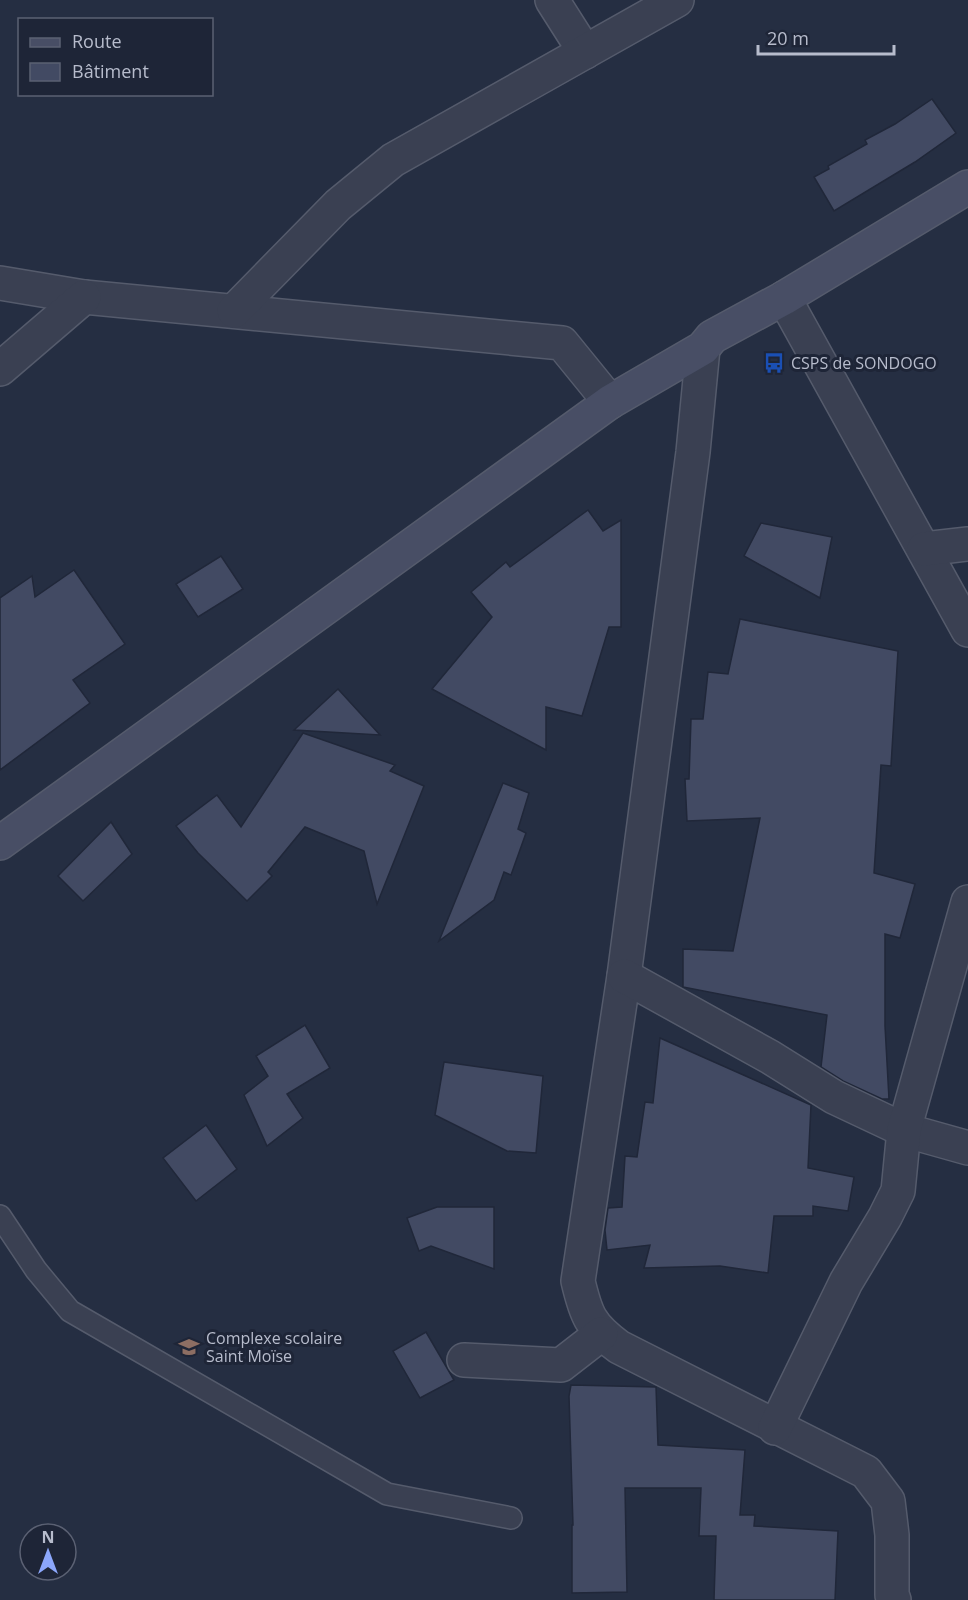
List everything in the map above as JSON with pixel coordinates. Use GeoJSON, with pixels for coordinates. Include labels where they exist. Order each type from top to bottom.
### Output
{"type":"FeatureCollection","features":[{"type":"Feature","properties":{"kind":"street"},"geometry":{"type":"LineString","coordinates":[[552,0],[585,52]]}},
{"type":"Feature","properties":{"kind":"street"},"geometry":{"type":"LineString","coordinates":[[234,311],[338,205],[393,160],[677,0]]}},
{"type":"Feature","properties":{"kind":"street"},"geometry":{"type":"LineString","coordinates":[[0,843],[610,402],[703,348],[712,337],[784,298],[968,187]]}},
{"type":"Feature","properties":{"kind":"street"},"geometry":{"type":"LineString","coordinates":[[0,283],[84,297],[562,343],[610,402]]}},
{"type":"Feature","properties":{"kind":"street"},"geometry":{"type":"LineString","coordinates":[[0,369],[84,297]]}},
{"type":"Feature","properties":{"kind":"street"},"geometry":{"type":"LineString","coordinates":[[784,298],[968,630]]}},
{"type":"Feature","properties":{"kind":"street"},"geometry":{"type":"LineString","coordinates":[[703,348],[692,463],[624,976],[578,1281],[584,1310],[601,1334],[619,1347],[775,1428],[866,1472],[888,1501],[892,1535],[894,1600]]}},
{"type":"Feature","properties":{"kind":"street"},"geometry":{"type":"LineString","coordinates":[[924,549],[968,544]]}},
{"type":"Feature","properties":{"kind":"street"},"geometry":{"type":"LineString","coordinates":[[775,1428],[846,1282],[885,1217],[897,1191],[904,1130],[968,902]]}},
{"type":"Feature","properties":{"kind":"street"},"geometry":{"type":"LineString","coordinates":[[624,976],[770,1057],[834,1097],[904,1130],[968,1148]]}},
{"type":"Feature","properties":{"kind":"street"},"geometry":{"type":"LineString","coordinates":[[464,1360],[561,1365],[601,1334]]}},
{"type":"Feature","properties":{"kind":"lane"},"geometry":{"type":"LineString","coordinates":[[0,1216],[8,1236],[70,1311],[387,1494],[511,1518]]}},
{"type":"Feature","properties":{"kind":"building"},"geometry":{"type":"Polygon","coordinates":[[[932,99],[956,133],[915,162],[834,211],[814,177],[829,169],[828,166],[867,144],[865,140],[895,124],[932,99]]]}},
{"type":"Feature","properties":{"kind":"building"},"geometry":{"type":"Polygon","coordinates":[[[588,510],[603,531],[621,520],[621,627],[609,627],[582,716],[546,707],[546,750],[432,689],[492,617],[471,592],[506,562],[510,567],[588,510]]]}},
{"type":"Feature","properties":{"kind":"building"},"geometry":{"type":"Polygon","coordinates":[[[761,523],[832,537],[820,598],[744,556],[761,523]]]}},
{"type":"Feature","properties":{"kind":"building"},"geometry":{"type":"Polygon","coordinates":[[[221,556],[243,589],[198,617],[176,584],[221,556]]]}},
{"type":"Feature","properties":{"kind":"building"},"geometry":{"type":"Polygon","coordinates":[[[74,570],[125,644],[73,680],[90,703],[0,770],[0,598],[32,576],[35,597],[74,570]]]}},
{"type":"Feature","properties":{"kind":"building"},"geometry":{"type":"Polygon","coordinates":[[[740,619],[898,651],[891,766],[881,765],[874,873],[915,884],[900,938],[885,934],[885,1026],[889,1099],[882,1099],[843,1081],[821,1067],[827,1015],[683,987],[683,949],[733,951],[760,818],[687,821],[685,779],[689,779],[691,719],[703,719],[708,672],[728,674],[740,619]]]}},
{"type":"Feature","properties":{"kind":"building"},"geometry":{"type":"Polygon","coordinates":[[[338,689],[380,735],[294,730],[338,689]]]}},
{"type":"Feature","properties":{"kind":"building"},"geometry":{"type":"Polygon","coordinates":[[[303,733],[395,765],[390,771],[424,786],[377,904],[364,851],[305,827],[268,872],[272,876],[247,901],[198,853],[176,826],[217,795],[241,827],[303,733]]]}},
{"type":"Feature","properties":{"kind":"building"},"geometry":{"type":"Polygon","coordinates":[[[503,783],[529,793],[518,829],[526,833],[511,875],[504,872],[494,900],[439,941],[503,783]]]}},
{"type":"Feature","properties":{"kind":"building"},"geometry":{"type":"Polygon","coordinates":[[[111,822],[132,854],[83,901],[58,876],[111,822]]]}},
{"type":"Feature","properties":{"kind":"building"},"geometry":{"type":"Polygon","coordinates":[[[305,1025],[330,1068],[287,1094],[303,1118],[267,1146],[244,1095],[268,1076],[256,1056],[305,1025]]]}},
{"type":"Feature","properties":{"kind":"building"},"geometry":{"type":"Polygon","coordinates":[[[660,1038],[811,1105],[808,1168],[854,1177],[848,1211],[813,1206],[813,1216],[774,1216],[768,1273],[720,1266],[644,1268],[650,1245],[607,1250],[605,1230],[608,1208],[622,1207],[625,1156],[637,1157],[645,1102],[653,1103],[660,1038]]]}},
{"type":"Feature","properties":{"kind":"building"},"geometry":{"type":"Polygon","coordinates":[[[444,1062],[543,1076],[536,1153],[507,1151],[435,1115],[444,1062]]]}},
{"type":"Feature","properties":{"kind":"building"},"geometry":{"type":"Polygon","coordinates":[[[206,1125],[237,1169],[196,1201],[163,1158],[206,1125]]]}},
{"type":"Feature","properties":{"kind":"building"},"geometry":{"type":"Polygon","coordinates":[[[437,1207],[494,1207],[494,1269],[431,1246],[419,1251],[407,1218],[437,1207]]]}},
{"type":"Feature","properties":{"kind":"building"},"geometry":{"type":"Polygon","coordinates":[[[426,1332],[454,1380],[420,1398],[393,1351],[426,1332]]]}},
{"type":"Feature","properties":{"kind":"building"},"geometry":{"type":"Polygon","coordinates":[[[571,1385],[656,1387],[658,1445],[745,1450],[740,1515],[755,1515],[754,1526],[838,1531],[835,1600],[714,1600],[716,1536],[699,1536],[701,1488],[625,1488],[627,1592],[572,1593],[573,1525],[569,1396],[571,1385]]]}},
{"type":"Feature","properties":{"kind":"place","name":"CSPS de SONDOGO"},"geometry":{"type":"Point","coordinates":[774,363]}},
{"type":"Feature","properties":{"kind":"place","name":"Complexe scolaire Saint Moïse"},"geometry":{"type":"Point","coordinates":[189,1347]}}]}
